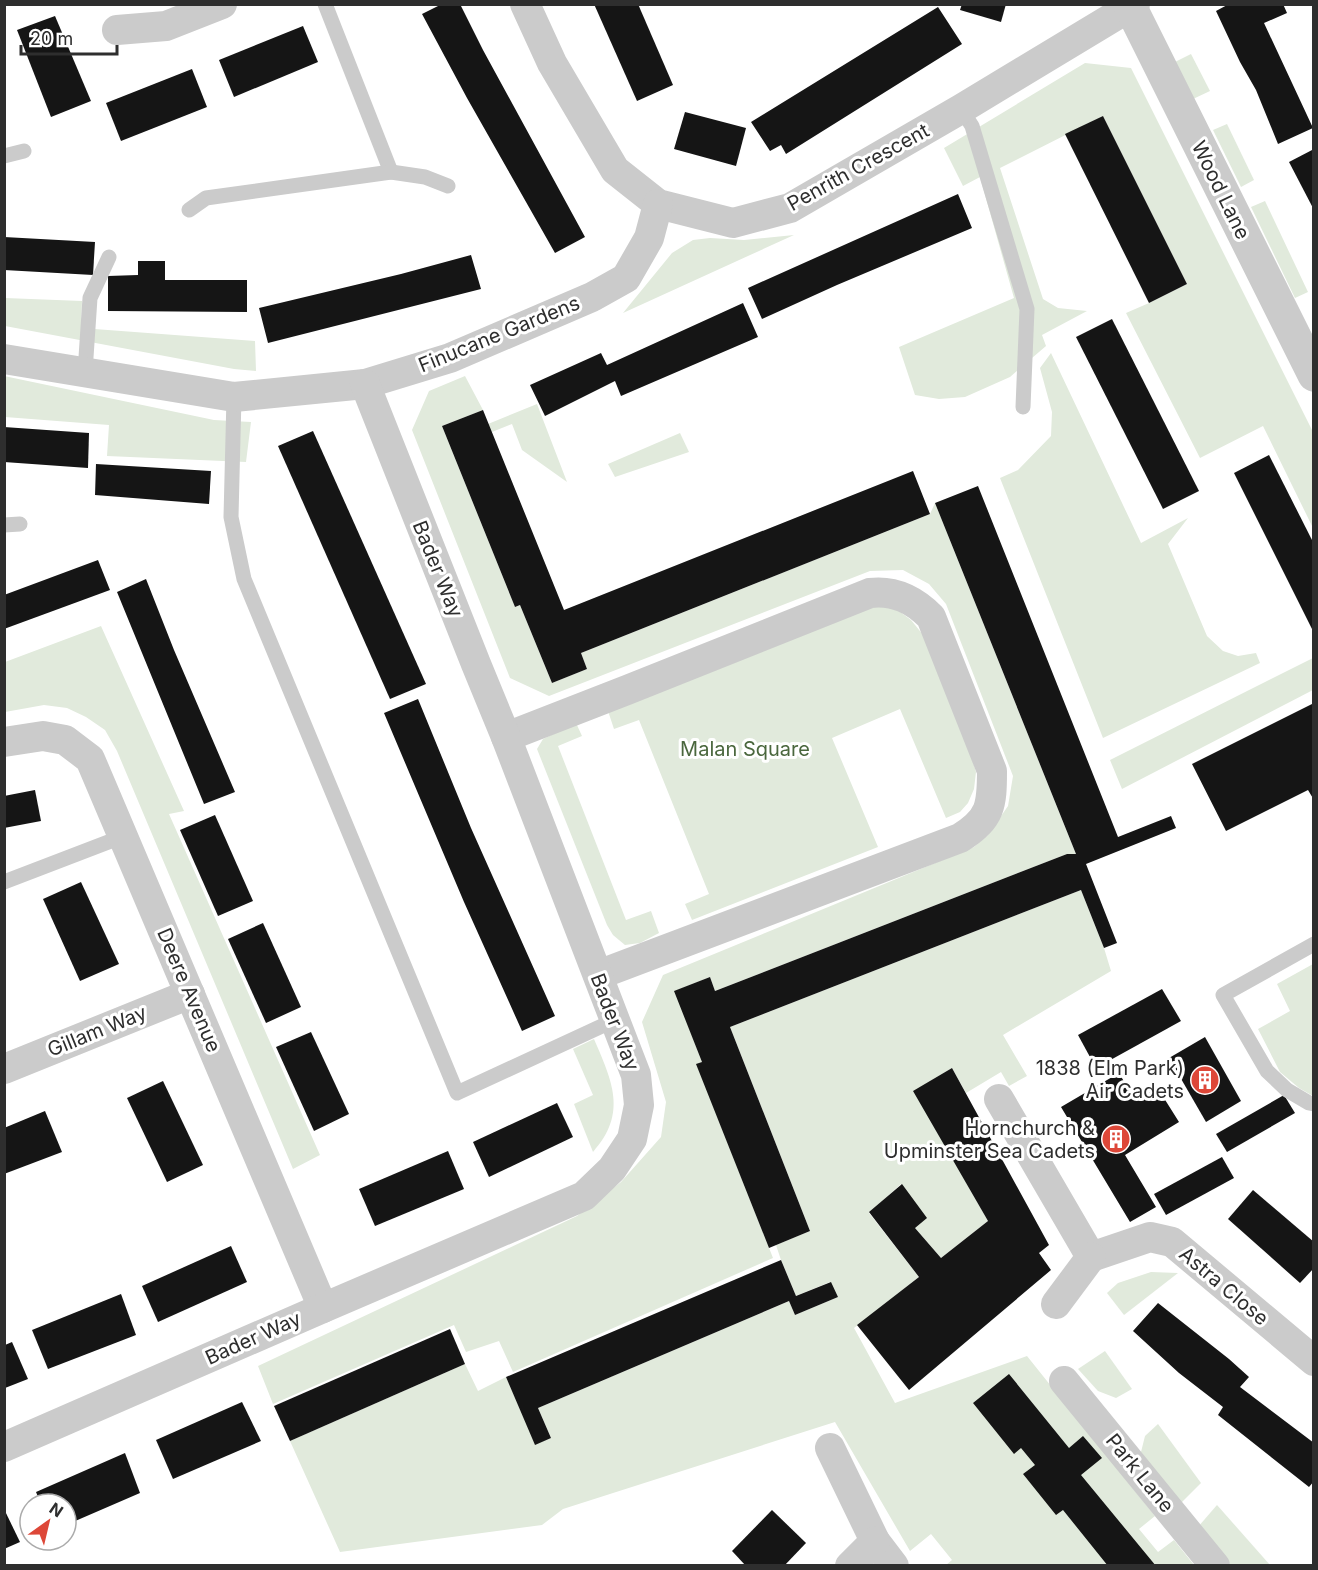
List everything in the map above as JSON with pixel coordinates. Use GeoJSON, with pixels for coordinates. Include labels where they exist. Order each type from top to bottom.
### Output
{"type":"FeatureCollection","features":[{"type":"Feature","properties":{"kind":"street"},"geometry":{"type":"LineString","coordinates":[[117,30],[166,26],[222,4]]}},
{"type":"Feature","properties":{"kind":"street","name":"Penrith Crescent"},"geometry":{"type":"LineString","coordinates":[[525,4],[552,63],[615,170],[658,204],[733,223],[790,208],[961,109],[1131,5]]}},
{"type":"Feature","properties":{"kind":"street","name":"Wood Lane"},"geometry":{"type":"LineString","coordinates":[[1131,5],[1306,343],[1314,375]]}},
{"type":"Feature","properties":{"kind":"street","name":"Finucane Gardens"},"geometry":{"type":"LineString","coordinates":[[4,359],[234,397],[365,384],[450,358],[592,297],[626,278],[649,238],[658,204]]}},
{"type":"Feature","properties":{"kind":"street","name":"Bader Way"},"geometry":{"type":"LineString","coordinates":[[4,1447],[584,1196],[612,1170],[632,1139],[639,1105],[636,1075],[506,737],[365,384]]}},
{"type":"Feature","properties":{"kind":"street"},"geometry":{"type":"LineString","coordinates":[[506,737],[870,593],[881,591],[906,597],[930,617],[992,771],[992,797],[984,820],[974,830],[960,838],[598,975]]}},
{"type":"Feature","properties":{"kind":"street","name":"Deere Avenue"},"geometry":{"type":"LineString","coordinates":[[4,742],[43,736],[65,740],[90,759],[322,1308]]}},
{"type":"Feature","properties":{"kind":"street","name":"Gillam Way"},"geometry":{"type":"LineString","coordinates":[[4,1069],[190,993]]}},
{"type":"Feature","properties":{"kind":"street"},"geometry":{"type":"LineString","coordinates":[[999,1099],[1091,1257],[1056,1304]]}},
{"type":"Feature","properties":{"kind":"street","name":"Astra Close"},"geometry":{"type":"LineString","coordinates":[[1091,1257],[1150,1237],[1172,1242],[1314,1361]]}},
{"type":"Feature","properties":{"kind":"street","name":"Park Lane"},"geometry":{"type":"LineString","coordinates":[[1064,1381],[1215,1566]]}},
{"type":"Feature","properties":{"kind":"street"},"geometry":{"type":"LineString","coordinates":[[830,1448],[875,1541],[894,1566]]}},
{"type":"Feature","properties":{"kind":"street"},"geometry":{"type":"LineString","coordinates":[[850,1566],[875,1541]]}},
{"type":"Feature","properties":{"kind":"lane"},"geometry":{"type":"LineString","coordinates":[[325,4],[390,172]]}},
{"type":"Feature","properties":{"kind":"lane"},"geometry":{"type":"LineString","coordinates":[[961,109],[972,126],[1028,309],[1023,407]]}},
{"type":"Feature","properties":{"kind":"lane"},"geometry":{"type":"LineString","coordinates":[[4,156],[24,151]]}},
{"type":"Feature","properties":{"kind":"lane"},"geometry":{"type":"LineString","coordinates":[[189,210],[206,198],[390,172],[425,177],[448,186]]}},
{"type":"Feature","properties":{"kind":"lane"},"geometry":{"type":"LineString","coordinates":[[85,372],[90,298],[108,257]]}},
{"type":"Feature","properties":{"kind":"lane"},"geometry":{"type":"LineString","coordinates":[[234,397],[231,517],[244,579],[457,1093],[615,1020]]}},
{"type":"Feature","properties":{"kind":"lane"},"geometry":{"type":"LineString","coordinates":[[4,882],[124,836]]}},
{"type":"Feature","properties":{"kind":"lane"},"geometry":{"type":"LineString","coordinates":[[1314,944],[1223,995],[1267,1071],[1287,1090],[1314,1104]]}},
{"type":"Feature","properties":{"kind":"green space"},"geometry":{"type":"Polygon","coordinates":[[[1191,54],[1210,91],[1193,99],[1175,62],[1191,54]]]}},
{"type":"Feature","properties":{"kind":"green space"},"geometry":{"type":"Polygon","coordinates":[[[1085,63],[1131,68],[1313,432],[1313,528],[1263,426],[1200,458],[1126,313],[1187,284],[1103,116],[1000,168],[1043,299],[1058,308],[1087,311],[1042,335],[1046,346],[1010,377],[965,397],[939,399],[915,395],[899,347],[1014,298],[980,177],[963,186],[944,148],[1085,63]]]}},
{"type":"Feature","properties":{"kind":"green space"},"geometry":{"type":"Polygon","coordinates":[[[1227,124],[1254,180],[1241,187],[1213,130],[1227,124]]]}},
{"type":"Feature","properties":{"kind":"green space"},"geometry":{"type":"Polygon","coordinates":[[[1265,201],[1308,292],[1295,298],[1251,207],[1265,201]]]}},
{"type":"Feature","properties":{"kind":"green space"},"geometry":{"type":"Polygon","coordinates":[[[794,235],[623,313],[672,253],[693,240],[710,238],[744,240],[794,235]]]}},
{"type":"Feature","properties":{"kind":"green space"},"geometry":{"type":"Polygon","coordinates":[[[5,298],[82,301],[81,328],[255,341],[256,371],[234,369],[5,326],[5,298]]]}},
{"type":"Feature","properties":{"kind":"green space"},"geometry":{"type":"Polygon","coordinates":[[[1051,353],[1141,543],[1188,518],[1168,544],[1207,636],[1223,651],[1238,656],[1256,653],[1260,663],[1103,738],[1000,478],[1018,470],[1051,436],[1052,412],[1040,368],[1051,353]]]}},
{"type":"Feature","properties":{"kind":"green space"},"geometry":{"type":"Polygon","coordinates":[[[4,376],[214,420],[251,422],[246,462],[107,456],[109,425],[5,417],[4,376]]]}},
{"type":"Feature","properties":{"kind":"green space"},"geometry":{"type":"Polygon","coordinates":[[[465,376],[483,410],[442,426],[515,607],[520,605],[552,683],[587,669],[581,653],[930,514],[935,503],[1076,854],[1067,854],[715,991],[710,977],[675,991],[702,1062],[697,1065],[773,1258],[513,1372],[499,1341],[466,1352],[454,1325],[273,1404],[258,1366],[577,1216],[621,1182],[661,1137],[666,1102],[642,1022],[663,975],[974,847],[988,835],[1008,806],[1013,776],[946,604],[929,584],[903,570],[870,571],[549,696],[510,678],[412,430],[429,391],[465,376]]]}},
{"type":"Feature","properties":{"kind":"green space"},"geometry":{"type":"Polygon","coordinates":[[[537,404],[567,482],[522,450],[512,424],[492,432],[488,424],[537,404]]]}},
{"type":"Feature","properties":{"kind":"green space"},"geometry":{"type":"Polygon","coordinates":[[[680,433],[689,452],[615,477],[608,464],[680,433]]]}},
{"type":"Feature","properties":{"kind":"green space","name":"Malan Square"},"geometry":{"type":"Polygon","coordinates":[[[875,604],[895,608],[911,620],[924,636],[976,772],[974,789],[968,803],[960,812],[946,818],[900,709],[832,738],[878,847],[692,920],[685,904],[709,894],[639,720],[614,729],[608,711],[875,604]]]}},
{"type":"Feature","properties":{"kind":"green space"},"geometry":{"type":"Polygon","coordinates":[[[101,626],[184,811],[169,814],[320,1155],[293,1169],[117,751],[105,730],[67,708],[44,705],[5,712],[5,662],[101,626]]]}},
{"type":"Feature","properties":{"kind":"green space"},"geometry":{"type":"Polygon","coordinates":[[[1313,658],[1313,690],[1122,789],[1110,760],[1313,658]]]}},
{"type":"Feature","properties":{"kind":"green space"},"geometry":{"type":"Polygon","coordinates":[[[576,723],[582,736],[558,746],[626,920],[651,911],[659,933],[640,943],[625,945],[613,935],[607,925],[537,749],[543,739],[576,723]]]}},
{"type":"Feature","properties":{"kind":"green space"},"geometry":{"type":"Polygon","coordinates":[[[1081,890],[1111,971],[1003,1035],[1027,1076],[1009,1086],[1001,1072],[966,1093],[952,1068],[914,1091],[988,1221],[941,1258],[915,1228],[901,1184],[869,1213],[919,1277],[854,1328],[895,1403],[1027,1356],[1155,1516],[1139,1529],[1158,1552],[1174,1540],[1194,1565],[946,1565],[952,1560],[931,1534],[910,1551],[835,1422],[563,1509],[542,1525],[340,1552],[290,1441],[465,1364],[478,1391],[506,1377],[535,1444],[551,1438],[538,1408],[789,1301],[795,1315],[838,1297],[830,1282],[796,1296],[781,1260],[776,1245],[810,1231],[730,1027],[1081,890]]]}},
{"type":"Feature","properties":{"kind":"green space"},"geometry":{"type":"Polygon","coordinates":[[[1313,964],[1313,1096],[1280,1072],[1258,1029],[1290,1011],[1277,984],[1313,964]]]}},
{"type":"Feature","properties":{"kind":"green space"},"geometry":{"type":"Polygon","coordinates":[[[594,1039],[611,1083],[613,1110],[604,1138],[593,1152],[574,1104],[593,1095],[573,1049],[594,1039]]]}},
{"type":"Feature","properties":{"kind":"green space"},"geometry":{"type":"Polygon","coordinates":[[[1151,1272],[1178,1273],[1124,1315],[1107,1293],[1118,1283],[1151,1272]]]}},
{"type":"Feature","properties":{"kind":"green space"},"geometry":{"type":"Polygon","coordinates":[[[1105,1351],[1132,1389],[1116,1398],[1098,1391],[1078,1369],[1105,1351]]]}},
{"type":"Feature","properties":{"kind":"green space"},"geometry":{"type":"Polygon","coordinates":[[[1158,1424],[1201,1483],[1180,1504],[1141,1452],[1145,1436],[1158,1424]]]}},
{"type":"Feature","properties":{"kind":"green space"},"geometry":{"type":"Polygon","coordinates":[[[1217,1505],[1270,1565],[1231,1565],[1198,1527],[1217,1505]]]}},
{"type":"Feature","properties":{"kind":"building"},"geometry":{"type":"Polygon","coordinates":[[[442,4],[460,4],[585,237],[555,253],[422,14],[442,4]]]}},
{"type":"Feature","properties":{"kind":"building"},"geometry":{"type":"Polygon","coordinates":[[[594,4],[638,4],[673,85],[637,101],[594,4]]]}},
{"type":"Feature","properties":{"kind":"building"},"geometry":{"type":"Polygon","coordinates":[[[962,4],[1006,4],[1001,22],[960,10],[962,4]]]}},
{"type":"Feature","properties":{"kind":"building"},"geometry":{"type":"Polygon","coordinates":[[[1229,4],[1283,4],[1287,13],[1264,23],[1313,128],[1278,144],[1256,90],[1216,11],[1229,4]]]}},
{"type":"Feature","properties":{"kind":"building"},"geometry":{"type":"Polygon","coordinates":[[[938,7],[962,44],[786,154],[781,145],[770,151],[751,122],[938,7]]]}},
{"type":"Feature","properties":{"kind":"building"},"geometry":{"type":"Polygon","coordinates":[[[55,16],[91,101],[51,117],[17,30],[55,16]]]}},
{"type":"Feature","properties":{"kind":"building"},"geometry":{"type":"Polygon","coordinates":[[[303,26],[318,62],[234,97],[219,60],[303,26]]]}},
{"type":"Feature","properties":{"kind":"building"},"geometry":{"type":"Polygon","coordinates":[[[192,69],[207,107],[121,141],[106,103],[192,69]]]}},
{"type":"Feature","properties":{"kind":"building"},"geometry":{"type":"Polygon","coordinates":[[[685,112],[746,128],[736,166],[674,149],[685,112]]]}},
{"type":"Feature","properties":{"kind":"building"},"geometry":{"type":"Polygon","coordinates":[[[1103,116],[1187,284],[1149,303],[1065,134],[1103,116]]]}},
{"type":"Feature","properties":{"kind":"building"},"geometry":{"type":"Polygon","coordinates":[[[1314,149],[1314,210],[1289,162],[1314,149]]]}},
{"type":"Feature","properties":{"kind":"building"},"geometry":{"type":"Polygon","coordinates":[[[958,194],[972,228],[762,319],[748,288],[958,194]]]}},
{"type":"Feature","properties":{"kind":"building"},"geometry":{"type":"Polygon","coordinates":[[[4,237],[95,242],[93,275],[4,270],[4,237]]]}},
{"type":"Feature","properties":{"kind":"building"},"geometry":{"type":"Polygon","coordinates":[[[471,255],[481,289],[268,343],[259,308],[471,255]]]}},
{"type":"Feature","properties":{"kind":"building"},"geometry":{"type":"Polygon","coordinates":[[[138,261],[165,261],[165,280],[247,280],[247,312],[108,311],[108,276],[138,275],[138,261]]]}},
{"type":"Feature","properties":{"kind":"building"},"geometry":{"type":"Polygon","coordinates":[[[743,303],[758,337],[621,396],[615,381],[545,416],[530,385],[601,353],[607,365],[743,303]]]}},
{"type":"Feature","properties":{"kind":"building"},"geometry":{"type":"Polygon","coordinates":[[[1112,319],[1199,491],[1163,509],[1076,337],[1112,319]]]}},
{"type":"Feature","properties":{"kind":"building"},"geometry":{"type":"Polygon","coordinates":[[[483,410],[564,610],[913,471],[930,514],[581,653],[587,669],[552,683],[520,605],[515,607],[442,426],[483,410]]]}},
{"type":"Feature","properties":{"kind":"building"},"geometry":{"type":"Polygon","coordinates":[[[4,427],[89,433],[88,468],[4,462],[4,427]]]}},
{"type":"Feature","properties":{"kind":"building"},"geometry":{"type":"Polygon","coordinates":[[[313,431],[426,684],[390,699],[278,446],[313,431]]]}},
{"type":"Feature","properties":{"kind":"building"},"geometry":{"type":"Polygon","coordinates":[[[1269,455],[1314,544],[1314,633],[1234,473],[1269,455]]]}},
{"type":"Feature","properties":{"kind":"building"},"geometry":{"type":"Polygon","coordinates":[[[96,464],[211,471],[209,504],[95,495],[96,464]]]}},
{"type":"Feature","properties":{"kind":"building"},"geometry":{"type":"Polygon","coordinates":[[[978,486],[1118,837],[1171,816],[1176,828],[1086,864],[1117,943],[1104,948],[1081,890],[730,1027],[810,1231],[769,1248],[696,1064],[702,1062],[674,991],[710,977],[715,991],[1067,854],[1076,854],[935,503],[978,486]]]}},
{"type":"Feature","properties":{"kind":"building"},"geometry":{"type":"Polygon","coordinates":[[[98,560],[110,590],[4,629],[4,595],[98,560]]]}},
{"type":"Feature","properties":{"kind":"building"},"geometry":{"type":"Polygon","coordinates":[[[146,579],[235,792],[204,804],[117,592],[146,579]]]}},
{"type":"Feature","properties":{"kind":"building"},"geometry":{"type":"Polygon","coordinates":[[[418,699],[471,828],[555,1016],[522,1031],[464,902],[384,713],[418,699]]]}},
{"type":"Feature","properties":{"kind":"building"},"geometry":{"type":"Polygon","coordinates":[[[1314,703],[1314,800],[1308,790],[1226,831],[1192,764],[1314,703]]]}},
{"type":"Feature","properties":{"kind":"building"},"geometry":{"type":"Polygon","coordinates":[[[35,790],[41,821],[4,828],[4,796],[35,790]]]}},
{"type":"Feature","properties":{"kind":"building"},"geometry":{"type":"Polygon","coordinates":[[[215,815],[253,901],[218,916],[180,830],[215,815]]]}},
{"type":"Feature","properties":{"kind":"building"},"geometry":{"type":"Polygon","coordinates":[[[81,882],[119,964],[80,981],[43,899],[81,882]]]}},
{"type":"Feature","properties":{"kind":"building"},"geometry":{"type":"Polygon","coordinates":[[[263,923],[301,1007],[266,1023],[228,939],[263,923]]]}},
{"type":"Feature","properties":{"kind":"building"},"geometry":{"type":"Polygon","coordinates":[[[1162,989],[1181,1021],[1096,1068],[1078,1035],[1162,989]]]}},
{"type":"Feature","properties":{"kind":"building"},"geometry":{"type":"Polygon","coordinates":[[[311,1032],[349,1114],[314,1131],[276,1047],[311,1032]]]}},
{"type":"Feature","properties":{"kind":"building","name":"1838 (Elm Park) Air Cadets"},"geometry":{"type":"Polygon","coordinates":[[[1205,1037],[1241,1101],[1206,1122],[1169,1058],[1205,1037]]]}},
{"type":"Feature","properties":{"kind":"building"},"geometry":{"type":"Polygon","coordinates":[[[952,1068],[1049,1245],[1039,1253],[1051,1270],[909,1390],[857,1325],[919,1277],[869,1212],[902,1184],[927,1218],[915,1228],[941,1258],[988,1221],[913,1091],[952,1068]]]}},
{"type":"Feature","properties":{"kind":"building","name":"Hornchurch & Upminster Sea Cadets"},"geometry":{"type":"Polygon","coordinates":[[[1119,1073],[1135,1100],[1157,1087],[1179,1122],[1125,1155],[1156,1207],[1130,1222],[1061,1107],[1119,1073]]]}},
{"type":"Feature","properties":{"kind":"building"},"geometry":{"type":"Polygon","coordinates":[[[163,1081],[203,1165],[167,1182],[127,1098],[163,1081]]]}},
{"type":"Feature","properties":{"kind":"building"},"geometry":{"type":"Polygon","coordinates":[[[1284,1095],[1295,1113],[1227,1152],[1216,1134],[1284,1095]]]}},
{"type":"Feature","properties":{"kind":"building"},"geometry":{"type":"Polygon","coordinates":[[[557,1103],[573,1137],[489,1177],[473,1142],[557,1103]]]}},
{"type":"Feature","properties":{"kind":"building"},"geometry":{"type":"Polygon","coordinates":[[[45,1111],[62,1152],[4,1174],[4,1128],[45,1111]]]}},
{"type":"Feature","properties":{"kind":"building"},"geometry":{"type":"Polygon","coordinates":[[[448,1151],[464,1189],[375,1226],[359,1189],[448,1151]]]}},
{"type":"Feature","properties":{"kind":"building"},"geometry":{"type":"Polygon","coordinates":[[[1222,1157],[1234,1178],[1166,1215],[1154,1194],[1222,1157]]]}},
{"type":"Feature","properties":{"kind":"building"},"geometry":{"type":"Polygon","coordinates":[[[1253,1190],[1314,1242],[1314,1268],[1300,1283],[1228,1219],[1253,1190]]]}},
{"type":"Feature","properties":{"kind":"building"},"geometry":{"type":"Polygon","coordinates":[[[231,1246],[247,1282],[158,1322],[142,1286],[231,1246]]]}},
{"type":"Feature","properties":{"kind":"building"},"geometry":{"type":"Polygon","coordinates":[[[781,1260],[796,1296],[831,1282],[838,1297],[795,1315],[789,1301],[538,1408],[551,1438],[535,1445],[506,1377],[781,1260]]]}},
{"type":"Feature","properties":{"kind":"building"},"geometry":{"type":"Polygon","coordinates":[[[121,1294],[136,1335],[48,1369],[32,1330],[121,1294]]]}},
{"type":"Feature","properties":{"kind":"building"},"geometry":{"type":"Polygon","coordinates":[[[1158,1303],[1249,1377],[1240,1387],[1314,1443],[1314,1481],[1309,1487],[1218,1415],[1223,1407],[1179,1373],[1133,1331],[1158,1303]]]}},
{"type":"Feature","properties":{"kind":"building"},"geometry":{"type":"Polygon","coordinates":[[[450,1329],[465,1364],[290,1441],[274,1406],[450,1329]]]}},
{"type":"Feature","properties":{"kind":"building"},"geometry":{"type":"Polygon","coordinates":[[[12,1342],[28,1379],[5,1388],[5,1345],[12,1342]]]}},
{"type":"Feature","properties":{"kind":"building"},"geometry":{"type":"Polygon","coordinates":[[[1009,1374],[1069,1448],[1083,1436],[1102,1458],[1081,1475],[1156,1566],[1108,1566],[1063,1510],[1056,1515],[1023,1474],[1035,1465],[1021,1448],[1014,1454],[973,1403],[1009,1374]]]}},
{"type":"Feature","properties":{"kind":"building"},"geometry":{"type":"Polygon","coordinates":[[[242,1402],[261,1441],[173,1479],[156,1440],[242,1402]]]}},
{"type":"Feature","properties":{"kind":"building"},"geometry":{"type":"Polygon","coordinates":[[[125,1453],[140,1493],[78,1520],[78,1492],[36,1492],[125,1453]]]}},
{"type":"Feature","properties":{"kind":"building"},"geometry":{"type":"Polygon","coordinates":[[[4,1509],[18,1538],[18,1543],[4,1549],[4,1509]]]}},
{"type":"Feature","properties":{"kind":"building"},"geometry":{"type":"Polygon","coordinates":[[[772,1510],[806,1543],[784,1566],[746,1566],[732,1551],[772,1510]]]}},
{"type":"Feature","properties":{"kind":"place","name":"1838 (Elm Park) Air Cadets"},"geometry":{"type":"Point","coordinates":[1205,1080]}},
{"type":"Feature","properties":{"kind":"place","name":"Hornchurch & Upminster Sea Cadets"},"geometry":{"type":"Point","coordinates":[1116,1139]}}]}
